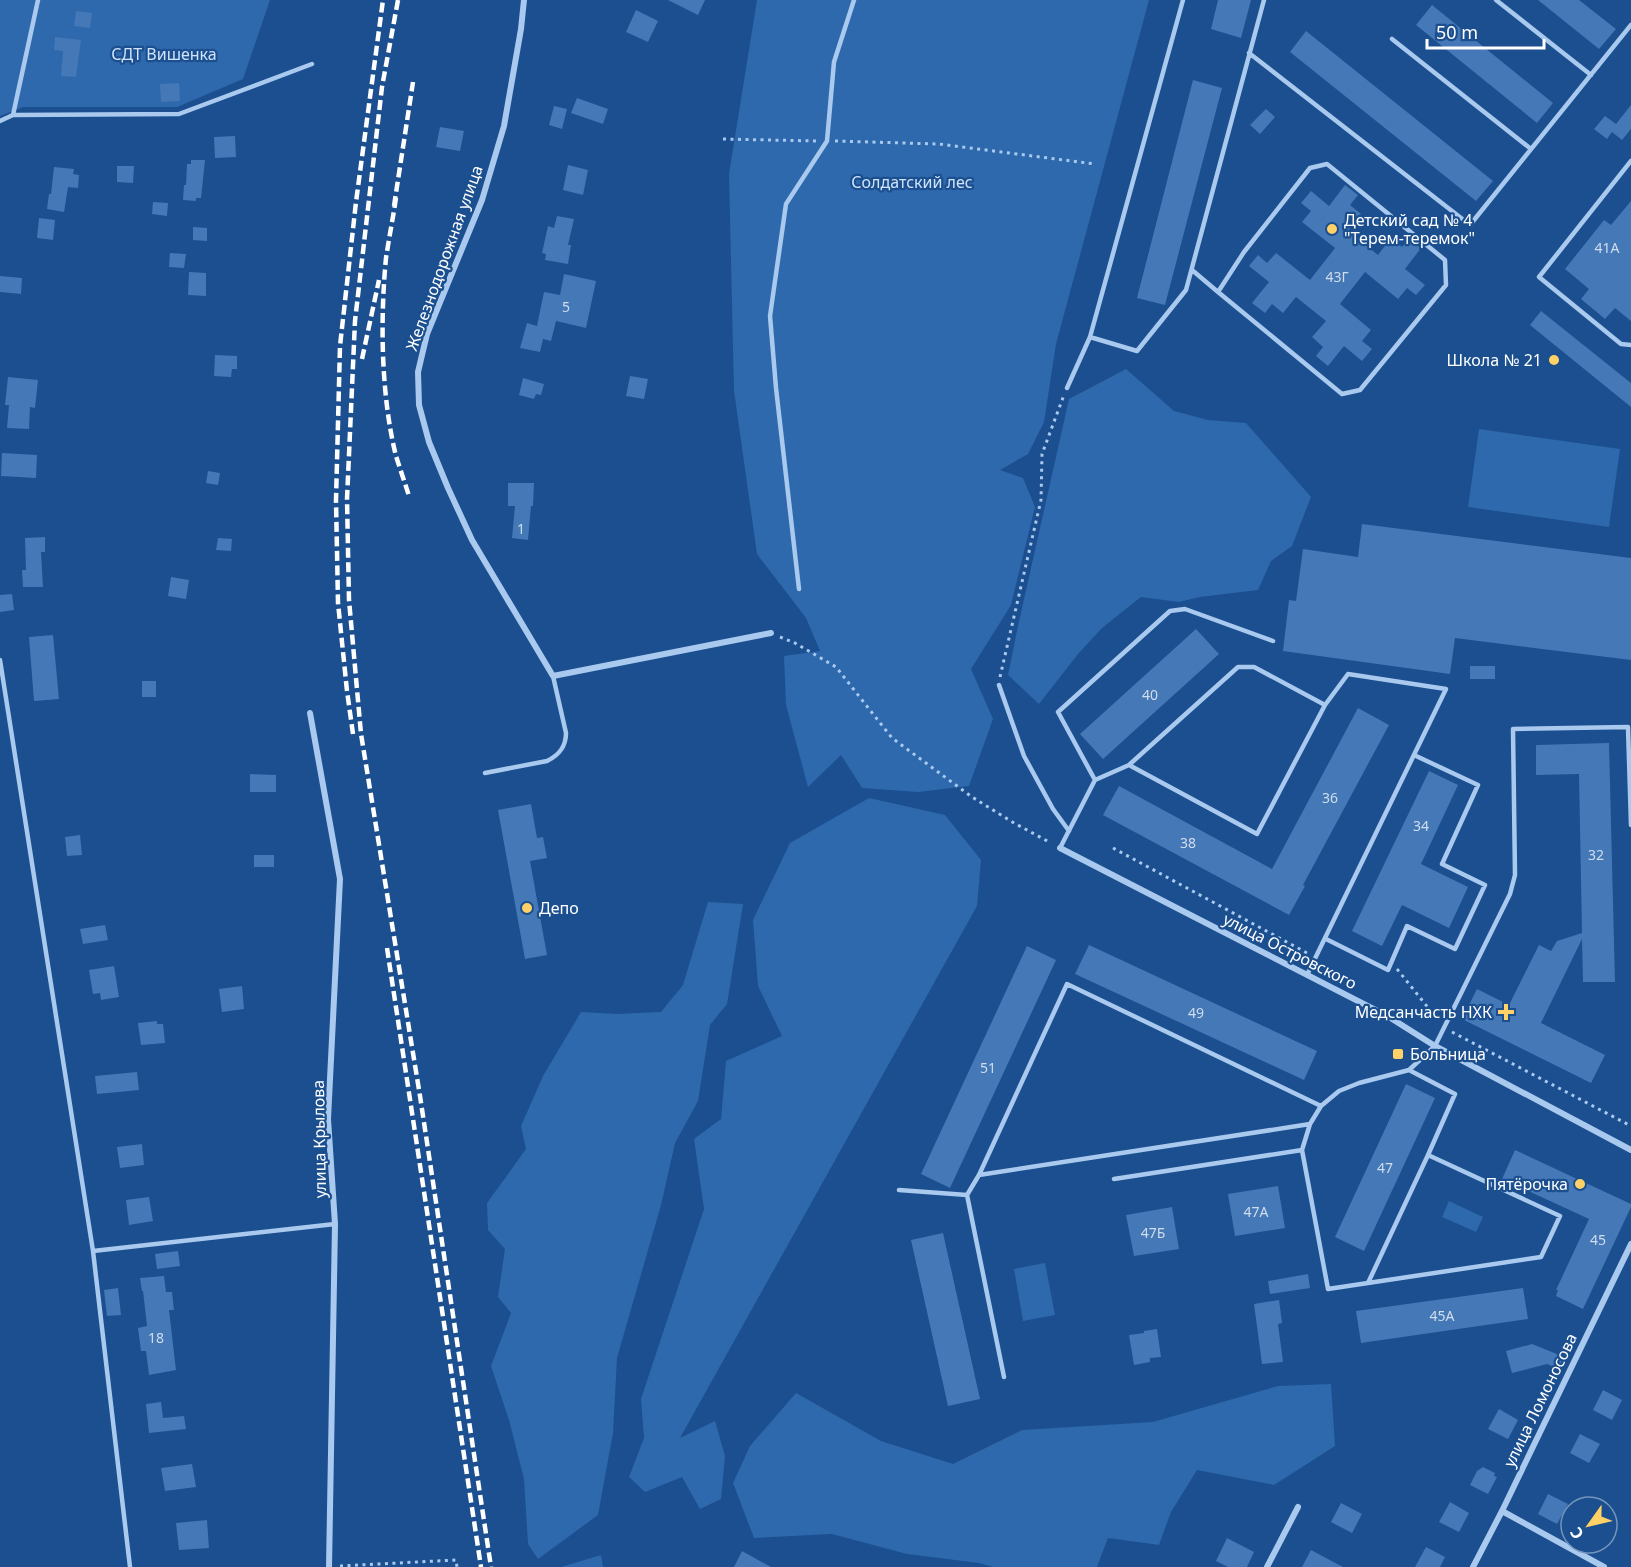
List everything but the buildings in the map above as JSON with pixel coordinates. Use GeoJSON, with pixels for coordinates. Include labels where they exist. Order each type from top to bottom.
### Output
{"type":"FeatureCollection","features":[{"type":"Feature","properties":{"kind":"street","name":"Железнодорожная улица"},"geometry":{"type":"LineString","coordinates":[[524,0],[521,29],[501,137],[482,200],[427,334],[418,372],[419,405],[429,442],[447,488],[472,540],[553,676]]}},
{"type":"Feature","properties":{"kind":"street"},"geometry":{"type":"LineString","coordinates":[[553,676],[771,633]]}},
{"type":"Feature","properties":{"kind":"street","name":"улица Крылова"},"geometry":{"type":"LineString","coordinates":[[310,713],[340,879],[328,1119],[335,1224],[329,1567]]}},
{"type":"Feature","properties":{"kind":"street","name":"улица Островского"},"geometry":{"type":"LineString","coordinates":[[1060,848],[1389,1017],[1435,1046],[1631,1150]]}},
{"type":"Feature","properties":{"kind":"street","name":"улица Ломоносова"},"geometry":{"type":"LineString","coordinates":[[1473,1567],[1631,1244]]}},
{"type":"Feature","properties":{"kind":"street"},"geometry":{"type":"LineString","coordinates":[[1267,1567],[1298,1507]]}},
{"type":"Feature","properties":{"kind":"street"},"geometry":{"type":"LineString","coordinates":[[1502,1511],[1604,1567]]}},
{"type":"Feature","properties":{"kind":"lane"},"geometry":{"type":"LineString","coordinates":[[13,115],[38,0]]}},
{"type":"Feature","properties":{"kind":"lane"},"geometry":{"type":"LineString","coordinates":[[798,589],[770,316],[786,204],[827,141],[834,62],[854,0]]}},
{"type":"Feature","properties":{"kind":"lane"},"geometry":{"type":"LineString","coordinates":[[1067,388],[1090,337],[1183,0]]}},
{"type":"Feature","properties":{"kind":"lane"},"geometry":{"type":"LineString","coordinates":[[1090,337],[1137,351],[1186,290],[1264,0]]}},
{"type":"Feature","properties":{"kind":"lane"},"geometry":{"type":"LineString","coordinates":[[1496,0],[1591,75]]}},
{"type":"Feature","properties":{"kind":"lane"},"geometry":{"type":"LineString","coordinates":[[1249,53],[1470,225],[1631,25]]}},
{"type":"Feature","properties":{"kind":"lane"},"geometry":{"type":"LineString","coordinates":[[1392,39],[1531,149]]}},
{"type":"Feature","properties":{"kind":"lane"},"geometry":{"type":"LineString","coordinates":[[0,121],[13,115],[179,114],[312,64]]}},
{"type":"Feature","properties":{"kind":"lane"},"geometry":{"type":"LineString","coordinates":[[1631,161],[1539,278],[1621,344],[1631,345]]}},
{"type":"Feature","properties":{"kind":"lane"},"geometry":{"type":"LineString","coordinates":[[1192,270],[1218,292],[1342,394],[1360,390],[1446,285],[1445,260],[1327,164],[1310,168],[1244,252],[1218,292]]}},
{"type":"Feature","properties":{"kind":"lane"},"geometry":{"type":"LineString","coordinates":[[1095,780],[1058,711],[1170,611],[1185,609],[1273,641]]}},
{"type":"Feature","properties":{"kind":"lane"},"geometry":{"type":"LineString","coordinates":[[0,660],[93,1251],[130,1567]]}},
{"type":"Feature","properties":{"kind":"lane"},"geometry":{"type":"LineString","coordinates":[[1060,848],[1095,780],[1129,765],[1238,667],[1254,667],[1325,705]]}},
{"type":"Feature","properties":{"kind":"lane"},"geometry":{"type":"LineString","coordinates":[[1129,765],[1257,834],[1325,705],[1348,674],[1446,689],[1307,975]]}},
{"type":"Feature","properties":{"kind":"lane"},"geometry":{"type":"LineString","coordinates":[[485,773],[547,761],[562,749],[566,733],[553,676]]}},
{"type":"Feature","properties":{"kind":"lane"},"geometry":{"type":"LineString","coordinates":[[999,685],[1024,756],[1053,809],[1069,831]]}},
{"type":"Feature","properties":{"kind":"lane"},"geometry":{"type":"LineString","coordinates":[[1428,1155],[1560,1216],[1541,1257],[1328,1289],[1302,1150],[1310,1124],[1321,1106],[1339,1091],[1359,1083],[1409,1070],[1435,1046],[1510,894],[1515,875],[1513,729],[1628,727],[1631,825]]}},
{"type":"Feature","properties":{"kind":"lane"},"geometry":{"type":"LineString","coordinates":[[1326,939],[1388,970],[1407,926],[1455,949],[1485,885],[1442,864],[1478,785],[1414,755]]}},
{"type":"Feature","properties":{"kind":"lane"},"geometry":{"type":"LineString","coordinates":[[1004,1377],[967,1195],[979,1175],[1067,984],[1321,1106]]}},
{"type":"Feature","properties":{"kind":"lane"},"geometry":{"type":"LineString","coordinates":[[1368,1283],[1455,1094],[1409,1070]]}},
{"type":"Feature","properties":{"kind":"lane"},"geometry":{"type":"LineString","coordinates":[[979,1175],[1310,1124]]}},
{"type":"Feature","properties":{"kind":"lane"},"geometry":{"type":"LineString","coordinates":[[1114,1179],[1302,1150]]}},
{"type":"Feature","properties":{"kind":"lane"},"geometry":{"type":"LineString","coordinates":[[899,1190],[967,1195]]}},
{"type":"Feature","properties":{"kind":"lane"},"geometry":{"type":"LineString","coordinates":[[93,1251],[335,1224]]}},
{"type":"Feature","properties":{"kind":"path"},"geometry":{"type":"LineString","coordinates":[[723,139],[939,144],[1095,164]]}},
{"type":"Feature","properties":{"kind":"path"},"geometry":{"type":"LineString","coordinates":[[999,685],[1041,500],[1042,454],[1067,388]]}},
{"type":"Feature","properties":{"kind":"path"},"geometry":{"type":"LineString","coordinates":[[771,633],[795,643],[836,667],[892,738],[901,745],[972,796],[1014,823],[1060,848]]}},
{"type":"Feature","properties":{"kind":"path"},"geometry":{"type":"LineString","coordinates":[[1113,848],[1316,958]]}},
{"type":"Feature","properties":{"kind":"path"},"geometry":{"type":"LineString","coordinates":[[1391,962],[1444,1027],[1631,1126]]}},
{"type":"Feature","properties":{"kind":"path"},"geometry":{"type":"LineString","coordinates":[[329,1567],[456,1560],[457,1567]]}},
{"type":"Feature","properties":{"kind":"green space","name":"СДТ Вишенка"},"geometry":{"type":"Polygon","coordinates":[[[0,0],[270,0],[243,79],[177,107],[23,107],[0,116],[0,0]]]}},
{"type":"Feature","properties":{"kind":"green space","name":"Солдатский лес"},"geometry":{"type":"Polygon","coordinates":[[[757,0],[1149,0],[1056,344],[1044,422],[1028,454],[1000,470],[1023,478],[1035,507],[1011,605],[971,669],[993,719],[969,786],[918,792],[862,788],[841,755],[808,787],[786,705],[784,656],[820,651],[806,618],[757,554],[734,391],[729,174],[757,0]]]}},
{"type":"Feature","properties":{"kind":"green space"},"geometry":{"type":"Polygon","coordinates":[[[1126,369],[1174,411],[1208,420],[1246,423],[1311,497],[1292,546],[1271,561],[1258,590],[1179,602],[1141,597],[1102,628],[1078,654],[1039,704],[1008,675],[1069,399],[1126,369]]]}},
{"type":"Feature","properties":{"kind":"green space"},"geometry":{"type":"Polygon","coordinates":[[[1479,429],[1620,449],[1609,527],[1468,507],[1479,429]]]}},
{"type":"Feature","properties":{"kind":"green space"},"geometry":{"type":"Polygon","coordinates":[[[869,798],[945,815],[981,860],[977,906],[680,1438],[715,1421],[725,1456],[721,1499],[700,1509],[682,1477],[645,1492],[629,1477],[644,1438],[641,1399],[704,1209],[694,1139],[721,1119],[726,1061],[782,1036],[758,986],[753,920],[790,843],[869,798]]]}},
{"type":"Feature","properties":{"kind":"green space"},"geometry":{"type":"Polygon","coordinates":[[[708,902],[743,904],[727,1004],[710,1025],[698,1101],[675,1143],[661,1205],[617,1358],[613,1433],[598,1515],[538,1559],[528,1544],[524,1479],[509,1420],[491,1366],[511,1313],[498,1297],[505,1249],[488,1230],[487,1203],[526,1149],[521,1126],[543,1076],[581,1012],[617,1014],[661,1012],[683,985],[708,902]]]}},
{"type":"Feature","properties":{"kind":"green space"},"geometry":{"type":"Polygon","coordinates":[[[1449,1201],[1483,1217],[1476,1232],[1442,1217],[1449,1201]]]}},
{"type":"Feature","properties":{"kind":"green space"},"geometry":{"type":"Polygon","coordinates":[[[1045,1263],[1055,1315],[1023,1321],[1014,1269],[1045,1263]]]}},
{"type":"Feature","properties":{"kind":"green space"},"geometry":{"type":"Polygon","coordinates":[[[1331,1384],[1335,1446],[1274,1485],[1197,1470],[1171,1512],[1159,1545],[1108,1538],[1097,1567],[993,1567],[979,1563],[907,1554],[832,1534],[754,1538],[733,1483],[750,1446],[796,1393],[881,1441],[953,1464],[1022,1430],[1153,1422],[1278,1386],[1331,1384]]]}},
{"type":"Feature","properties":{"kind":"green space"},"geometry":{"type":"Polygon","coordinates":[[[601,1555],[603,1567],[561,1567],[601,1555]]]}},
{"type":"Feature","properties":{"kind":"railway"},"geometry":{"type":"LineString","coordinates":[[353,734],[338,603],[336,500],[340,346],[356,202],[383,0]]}},
{"type":"Feature","properties":{"kind":"railway"},"geometry":{"type":"LineString","coordinates":[[398,0],[382,87],[355,321],[347,499],[349,600],[361,734],[420,1096],[491,1567]]}},
{"type":"Feature","properties":{"kind":"railway"},"geometry":{"type":"LineString","coordinates":[[394,206],[413,82]]}},
{"type":"Feature","properties":{"kind":"railway"},"geometry":{"type":"LineString","coordinates":[[396,198],[386,258],[383,358],[391,433],[409,496]]}},
{"type":"Feature","properties":{"kind":"railway"},"geometry":{"type":"LineString","coordinates":[[362,359],[379,280]]}},
{"type":"Feature","properties":{"kind":"railway"},"geometry":{"type":"LineString","coordinates":[[387,948],[481,1567]]}},
{"type":"Feature","properties":{"kind":"place","name":"Детский сад № 4 \"Терем-теремок\""},"geometry":{"type":"Point","coordinates":[1332,229]}},
{"type":"Feature","properties":{"kind":"place","name":"Школа № 21"},"geometry":{"type":"Point","coordinates":[1554,360]}},
{"type":"Feature","properties":{"kind":"place","name":"Депо"},"geometry":{"type":"Point","coordinates":[527,908]}},
{"type":"Feature","properties":{"kind":"place","name":"Медсанчасть НХК"},"geometry":{"type":"Point","coordinates":[1506,1012]}},
{"type":"Feature","properties":{"kind":"place","name":"Больница"},"geometry":{"type":"Point","coordinates":[1398,1054]}},
{"type":"Feature","properties":{"kind":"place","name":"Пятёрочка"},"geometry":{"type":"Point","coordinates":[1580,1184]}}]}
